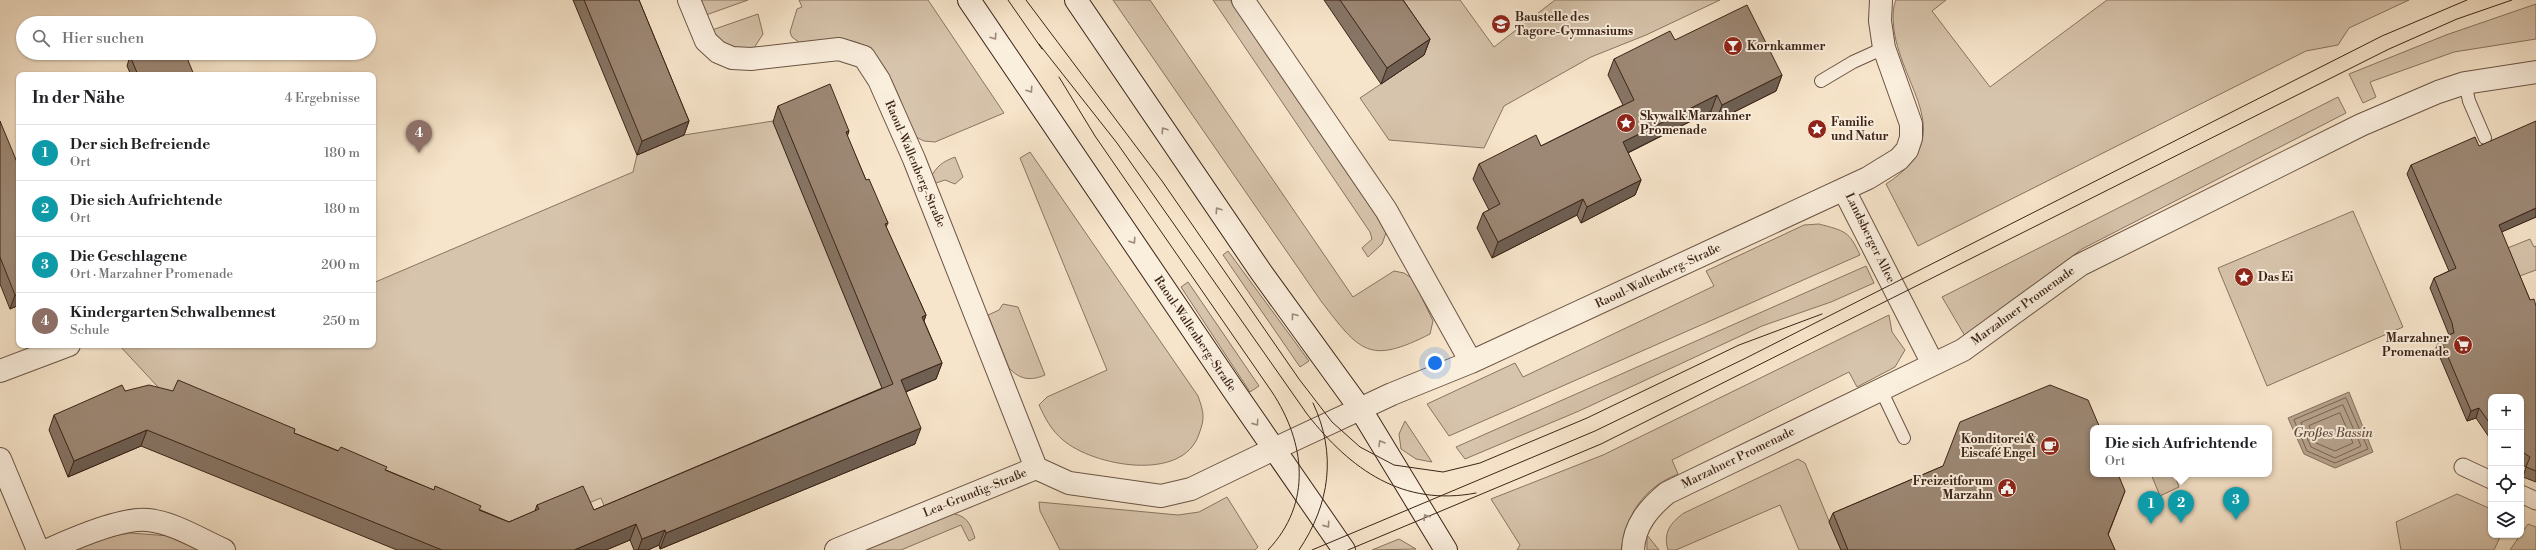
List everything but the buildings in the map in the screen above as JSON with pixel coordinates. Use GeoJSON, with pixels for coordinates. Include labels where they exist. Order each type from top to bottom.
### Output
{"type":"FeatureCollection","features":[{"type":"Feature","properties":{"kind":"street","name":"Raoul-Wallenberg-Straße"},"geometry":{"type":"LineString","coordinates":[[689,0],[706,41],[718,52],[732,58],[751,59],[839,49],[864,56],[879,80],[914,159],[1036,468]]}},
{"type":"Feature","properties":{"kind":"street","name":"Raoul-Wallenberg-Straße"},"geometry":{"type":"LineString","coordinates":[[969,0],[1344,550]]}},
{"type":"Feature","properties":{"kind":"street"},"geometry":{"type":"LineString","coordinates":[[1076,0],[1261,272],[1361,410],[1446,550]]}},
{"type":"Feature","properties":{"kind":"street"},"geometry":{"type":"LineString","coordinates":[[1243,0],[1386,210],[1471,362]]}},
{"type":"Feature","properties":{"kind":"street","name":"Landsberger Allee"},"geometry":{"type":"LineString","coordinates":[[1881,0],[1880,21],[1884,48],[1911,124],[1911,138],[1907,150],[1900,159],[1844,190],[1933,364]]}},
{"type":"Feature","properties":{"kind":"street","name":"Marzahner Promenade"},"geometry":{"type":"LineString","coordinates":[[1633,550],[1640,523],[1652,505],[1666,492],[1963,350],[1993,330],[2058,279],[2080,265],[2361,125],[2438,92],[2465,83],[2536,72]]}},
{"type":"Feature","properties":{"kind":"street","name":"Raoul-Wallenberg-Straße"},"geometry":{"type":"LineString","coordinates":[[1274,449],[1471,362],[1844,190]]}},
{"type":"Feature","properties":{"kind":"street"},"geometry":{"type":"LineString","coordinates":[[0,371],[61,348]]}},
{"type":"Feature","properties":{"kind":"street","name":"Lea-Grundig-Straße"},"geometry":{"type":"LineString","coordinates":[[836,550],[1036,468],[1069,483],[1161,496],[1191,489],[1274,449]]}},
{"type":"Feature","properties":{"kind":"street"},"geometry":{"type":"LineString","coordinates":[[0,459],[38,550]]}},
{"type":"Feature","properties":{"kind":"street"},"geometry":{"type":"LineString","coordinates":[[2463,467],[2488,479]]}},
{"type":"Feature","properties":{"kind":"street"},"geometry":{"type":"LineString","coordinates":[[2524,495],[2536,501]]}},
{"type":"Feature","properties":{"kind":"street"},"geometry":{"type":"LineString","coordinates":[[48,550],[70,540],[118,524],[146,520],[167,524],[224,550]]}},
{"type":"Feature","properties":{"kind":"lane"},"geometry":{"type":"LineString","coordinates":[[1821,81],[1853,62],[1884,48]]}},
{"type":"Feature","properties":{"kind":"lane"},"geometry":{"type":"LineString","coordinates":[[2465,83],[2469,101],[2485,138]]}},
{"type":"Feature","properties":{"kind":"lane"},"geometry":{"type":"LineString","coordinates":[[1881,390],[1904,438]]}},
{"type":"Feature","properties":{"kind":"shaded area"},"geometry":{"type":"Polygon","coordinates":[[[700,0],[748,0],[706,15],[700,0]]]}},
{"type":"Feature","properties":{"kind":"shaded area"},"geometry":{"type":"Polygon","coordinates":[[[799,0],[928,0],[1004,113],[935,142],[924,141],[914,136],[892,80],[884,66],[875,55],[864,46],[846,40],[800,43],[792,37],[790,32],[797,9],[802,7],[799,0]]]}},
{"type":"Feature","properties":{"kind":"shaded area"},"geometry":{"type":"Polygon","coordinates":[[[1113,0],[1150,0],[1353,297],[1394,271],[1404,273],[1413,279],[1433,321],[1430,334],[1409,344],[1393,349],[1379,351],[1367,348],[1357,342],[1346,332],[1321,301],[1113,0]]]}},
{"type":"Feature","properties":{"kind":"shaded area"},"geometry":{"type":"Polygon","coordinates":[[[1213,0],[1230,0],[1377,217],[1386,233],[1382,244],[1368,257],[1362,248],[1372,239],[1370,232],[1213,0]]]}},
{"type":"Feature","properties":{"kind":"shaded area"},"geometry":{"type":"Polygon","coordinates":[[[1391,0],[1460,0],[1494,47],[1555,0],[1720,0],[1646,35],[1591,57],[1504,106],[1484,148],[1389,140],[1360,98],[1424,55],[1391,0]]]}},
{"type":"Feature","properties":{"kind":"shaded area"},"geometry":{"type":"Polygon","coordinates":[[[1896,0],[1946,0],[1932,11],[1990,87],[2107,0],[2409,0],[2349,28],[2338,45],[2306,51],[1918,246],[1886,184],[1908,166],[1920,148],[1923,130],[1921,112],[1899,52],[1894,30],[1893,11],[1896,0]]]}},
{"type":"Feature","properties":{"kind":"shaded area"},"geometry":{"type":"Polygon","coordinates":[[[2536,4],[2536,39],[2454,52],[2370,82],[2376,97],[2363,103],[2349,74],[2446,35],[2536,4]]]}},
{"type":"Feature","properties":{"kind":"shaded area"},"geometry":{"type":"Polygon","coordinates":[[[758,14],[763,34],[754,48],[735,47],[725,43],[716,36],[712,30],[758,14]]]}},
{"type":"Feature","properties":{"kind":"shaded area"},"geometry":{"type":"Polygon","coordinates":[[[2338,97],[2346,113],[2082,249],[1965,336],[1942,297],[2338,97]]]}},
{"type":"Feature","properties":{"kind":"shaded area"},"geometry":{"type":"Polygon","coordinates":[[[773,121],[887,399],[609,518],[601,498],[510,535],[170,400],[122,348],[376,348],[376,282],[633,172],[637,155],[684,135],[773,121]]]}},
{"type":"Feature","properties":{"kind":"shaded area"},"geometry":{"type":"Polygon","coordinates":[[[1030,152],[1198,396],[1203,415],[1199,434],[1190,449],[1175,459],[1157,464],[1136,465],[1095,457],[1077,449],[1063,440],[1052,428],[1041,410],[1039,405],[1047,397],[1107,370],[1020,158],[1030,152]]]}},
{"type":"Feature","properties":{"kind":"shaded area"},"geometry":{"type":"Polygon","coordinates":[[[955,157],[963,177],[955,184],[945,180],[933,184],[931,177],[935,170],[943,163],[955,157]]]}},
{"type":"Feature","properties":{"kind":"shaded area"},"geometry":{"type":"Polygon","coordinates":[[[2353,211],[2403,327],[2267,386],[2218,268],[2353,211]]]}},
{"type":"Feature","properties":{"kind":"shaded area"},"geometry":{"type":"Polygon","coordinates":[[[1819,224],[1835,228],[1849,236],[1860,255],[1449,436],[1427,404],[1515,363],[1523,377],[1714,286],[1706,271],[1804,225],[1819,224]]]}},
{"type":"Feature","properties":{"kind":"shaded area"},"geometry":{"type":"Polygon","coordinates":[[[2530,239],[2534,247],[2536,246],[2536,270],[2517,277],[2505,249],[2530,239]]]}},
{"type":"Feature","properties":{"kind":"shaded area"},"geometry":{"type":"Polygon","coordinates":[[[1228,251],[1309,361],[1300,367],[1223,255],[1228,251]]]}},
{"type":"Feature","properties":{"kind":"shaded area"},"geometry":{"type":"Polygon","coordinates":[[[1866,266],[1874,283],[1831,302],[1762,326],[1579,411],[1465,459],[1456,447],[1866,266]]]}},
{"type":"Feature","properties":{"kind":"shaded area"},"geometry":{"type":"Polygon","coordinates":[[[1188,282],[1259,386],[1250,392],[1181,287],[1188,282]]]}},
{"type":"Feature","properties":{"kind":"shaded area"},"geometry":{"type":"Polygon","coordinates":[[[1003,304],[1018,307],[1045,375],[1030,379],[1017,375],[1009,368],[988,315],[999,310],[1003,304]]]}},
{"type":"Feature","properties":{"kind":"shaded area"},"geometry":{"type":"Polygon","coordinates":[[[1889,315],[1892,332],[1905,350],[1895,367],[1857,387],[1849,372],[1672,460],[1678,474],[1655,487],[1639,504],[1632,514],[1621,550],[1517,550],[1520,545],[1491,499],[1603,455],[1889,315]]]}},
{"type":"Feature","properties":{"kind":"shaded area"},"geometry":{"type":"Polygon","coordinates":[[[1405,421],[1432,462],[1416,459],[1401,449],[1399,434],[1405,421]]]}},
{"type":"Feature","properties":{"kind":"shaded area"},"geometry":{"type":"Polygon","coordinates":[[[1798,459],[1805,463],[1841,550],[1799,550],[1780,505],[1676,550],[1668,550],[1666,538],[1667,533],[1671,525],[1684,513],[1798,459]]]}},
{"type":"Feature","properties":{"kind":"shaded area"},"geometry":{"type":"Polygon","coordinates":[[[2152,477],[2175,477],[2179,487],[2160,496],[2152,477]]]}},
{"type":"Feature","properties":{"kind":"shaded area"},"geometry":{"type":"Polygon","coordinates":[[[2457,494],[2488,508],[2488,538],[2500,538],[2494,550],[2401,550],[2396,522],[2457,494]]]}},
{"type":"Feature","properties":{"kind":"shaded area"},"geometry":{"type":"Polygon","coordinates":[[[1227,497],[1258,547],[1255,550],[1060,550],[1040,511],[1039,502],[1178,515],[1199,512],[1227,497]]]}},
{"type":"Feature","properties":{"kind":"shaded area"},"geometry":{"type":"Polygon","coordinates":[[[949,513],[964,518],[969,524],[975,538],[969,541],[961,525],[901,550],[859,550],[949,513]]]}},
{"type":"Feature","properties":{"kind":"shaded area"},"geometry":{"type":"Polygon","coordinates":[[[2528,524],[2536,527],[2536,550],[2510,550],[2518,538],[2524,538],[2524,530],[2528,524]]]}},
{"type":"Feature","properties":{"kind":"shaded area"},"geometry":{"type":"Polygon","coordinates":[[[130,533],[170,536],[200,550],[74,550],[107,537],[130,533]]]}},
{"type":"Feature","properties":{"kind":"shaded area"},"geometry":{"type":"Polygon","coordinates":[[[1647,535],[1659,550],[1647,550],[1647,535]]]}},
{"type":"Feature","properties":{"kind":"shaded area"},"geometry":{"type":"Polygon","coordinates":[[[1399,539],[1416,549],[1372,550],[1399,539]]]}},
{"type":"Feature","properties":{"kind":"water","name":"Großes Bassin"},"geometry":{"type":"Polygon","coordinates":[[[2349,392],[2373,452],[2335,468],[2304,454],[2288,418],[2349,392]]]}},
{"type":"Feature","properties":{"kind":"tram line"},"geometry":{"type":"LineString","coordinates":[[1008,0],[1042,49]]}},
{"type":"Feature","properties":{"kind":"tram line"},"geometry":{"type":"LineString","coordinates":[[1026,0],[1162,181],[1299,379],[1332,422],[1360,447],[1394,465],[1443,472],[1480,463],[1587,418],[1739,345],[1822,314]]}},
{"type":"Feature","properties":{"kind":"tram line"},"geometry":{"type":"LineString","coordinates":[[1312,550],[1595,431],[1746,358],[2382,36],[2467,0]]}},
{"type":"Feature","properties":{"kind":"tram line"},"geometry":{"type":"LineString","coordinates":[[1348,550],[1601,444],[2389,49],[2457,19],[2512,0]]}},
{"type":"Feature","properties":{"kind":"tram line"},"geometry":{"type":"LineString","coordinates":[[1039,44],[1117,143],[1307,414],[1324,434],[1342,452],[1361,467],[1381,480],[1402,489],[1425,494],[1450,496],[1476,493]]}},
{"type":"Feature","properties":{"kind":"tram line"},"geometry":{"type":"LineString","coordinates":[[1059,77],[1095,136],[1272,392],[1292,431],[1297,452],[1299,472],[1298,493],[1292,513],[1282,532],[1268,550]]}},
{"type":"Feature","properties":{"kind":"tram line"},"geometry":{"type":"LineString","coordinates":[[1299,550],[1318,515],[1327,478],[1325,441],[1321,422],[1313,403]]}},
{"type":"Feature","properties":{"kind":"place","name":"Baustelle des Tagore-Gymnasiums"},"geometry":{"type":"Point","coordinates":[1501,24]}},
{"type":"Feature","properties":{"kind":"place","name":"Kornkammer"},"geometry":{"type":"Point","coordinates":[1733,46]}},
{"type":"Feature","properties":{"kind":"place","name":"Skywalk Marzahner Promenade"},"geometry":{"type":"Point","coordinates":[1626,123]}},
{"type":"Feature","properties":{"kind":"place","name":"Familie und Natur"},"geometry":{"type":"Point","coordinates":[1817,129]}},
{"type":"Feature","properties":{"kind":"place","name":"Kindergarten Schwalbennest"},"geometry":{"type":"Point","coordinates":[419,153]}},
{"type":"Feature","properties":{"kind":"place","name":"Das Ei"},"geometry":{"type":"Point","coordinates":[2244,277]}},
{"type":"Feature","properties":{"kind":"place","name":"Marzahner Promenade"},"geometry":{"type":"Point","coordinates":[2463,345]}},
{"type":"Feature","properties":{"kind":"place","name":"Konditorei & Eiscafé Engel"},"geometry":{"type":"Point","coordinates":[2050,446]}},
{"type":"Feature","properties":{"kind":"place","name":"Freizeitforum Marzahn"},"geometry":{"type":"Point","coordinates":[2007,488]}},
{"type":"Feature","properties":{"kind":"place","name":"Die Geschlagene"},"geometry":{"type":"Point","coordinates":[2236,520]}},
{"type":"Feature","properties":{"kind":"place","name":"Die sich Aufrichtende"},"geometry":{"type":"Point","coordinates":[2181,523]}},
{"type":"Feature","properties":{"kind":"place","name":"Der sich Befreiende"},"geometry":{"type":"Point","coordinates":[2151,524]}}]}
